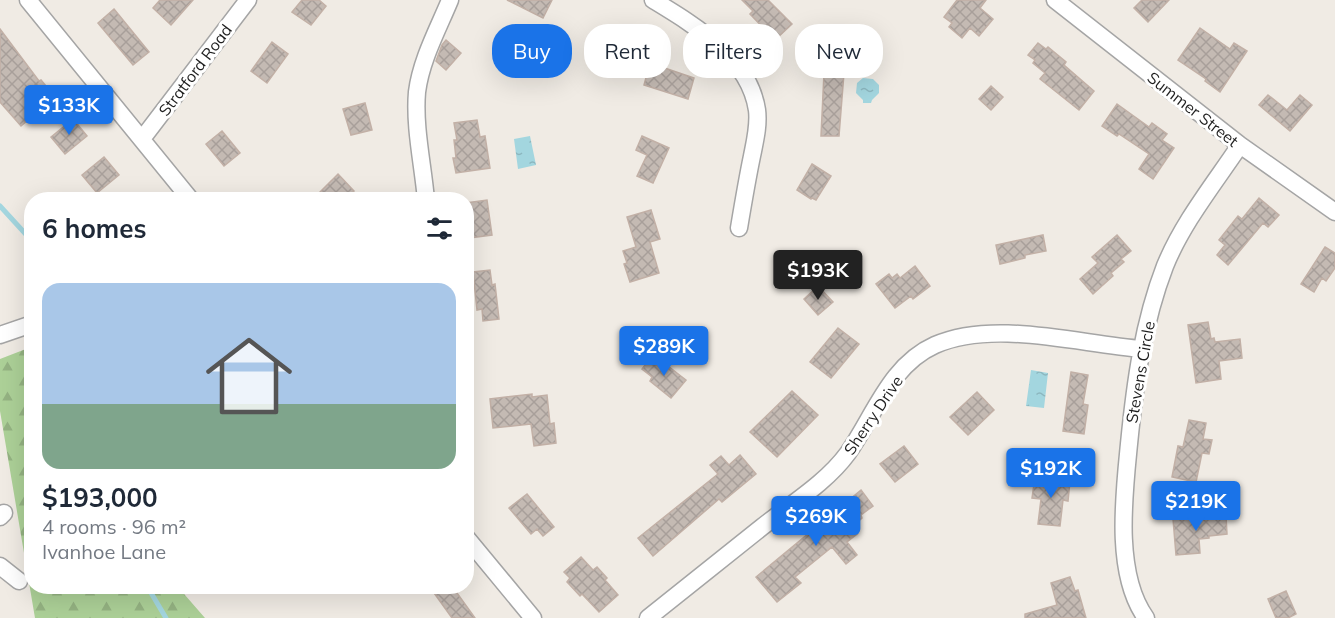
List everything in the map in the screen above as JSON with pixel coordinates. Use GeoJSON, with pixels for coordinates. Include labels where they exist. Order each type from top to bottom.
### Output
{"type":"FeatureCollection","features":[{"type":"Feature","properties":{"kind":"street"},"geometry":{"type":"LineString","coordinates":[[28,0],[184,192]]}},
{"type":"Feature","properties":{"kind":"street","name":"Stratford Road"},"geometry":{"type":"LineString","coordinates":[[142,140],[248,0]]}},
{"type":"Feature","properties":{"kind":"street"},"geometry":{"type":"LineString","coordinates":[[425,192],[417,107],[418,91],[428,52],[450,0]]}},
{"type":"Feature","properties":{"kind":"street"},"geometry":{"type":"LineString","coordinates":[[653,0],[684,19],[727,54],[753,94],[757,111],[757,129],[739,228]]}},
{"type":"Feature","properties":{"kind":"street","name":"Summer Street"},"geometry":{"type":"LineString","coordinates":[[1055,0],[1240,145],[1335,212]]}},
{"type":"Feature","properties":{"kind":"street","name":"Stevens Circle"},"geometry":{"type":"LineString","coordinates":[[1146,618],[1134,591],[1125,558],[1123,519],[1135,385],[1146,326],[1166,264],[1184,229],[1240,145]]}},
{"type":"Feature","properties":{"kind":"street"},"geometry":{"type":"LineString","coordinates":[[0,335],[24,327]]}},
{"type":"Feature","properties":{"kind":"street","name":"Sherry Drive"},"geometry":{"type":"LineString","coordinates":[[648,618],[835,468],[852,447],[878,401],[892,382],[920,354],[935,345],[970,335],[991,333],[1018,334],[1142,349]]}},
{"type":"Feature","properties":{"kind":"street"},"geometry":{"type":"LineString","coordinates":[[474,547],[533,618]]}},
{"type":"Feature","properties":{"kind":"street"},"geometry":{"type":"LineString","coordinates":[[0,566],[19,581]]}},
{"type":"Feature","properties":{"kind":"green space"},"geometry":{"type":"Polygon","coordinates":[[[24,350],[24,553],[0,411],[0,359],[24,350]]]}},
{"type":"Feature","properties":{"kind":"green space"},"geometry":{"type":"Polygon","coordinates":[[[31,594],[184,594],[205,618],[35,618],[31,594]]]}},
{"type":"Feature","properties":{"kind":"water"},"geometry":{"type":"Polygon","coordinates":[[[863,78],[873,79],[879,85],[879,93],[871,103],[863,103],[856,93],[857,83],[863,78]]]}},
{"type":"Feature","properties":{"kind":"water"},"geometry":{"type":"Polygon","coordinates":[[[530,136],[536,165],[518,169],[514,139],[530,136]]]}},
{"type":"Feature","properties":{"kind":"water"},"geometry":{"type":"Polygon","coordinates":[[[1031,370],[1048,373],[1044,408],[1026,406],[1031,370]]]}},
{"type":"Feature","properties":{"kind":"building"},"geometry":{"type":"Polygon","coordinates":[[[160,0],[193,0],[171,25],[153,8],[160,0]]]}},
{"type":"Feature","properties":{"kind":"building"},"geometry":{"type":"Polygon","coordinates":[[[302,0],[319,0],[326,6],[311,25],[292,12],[302,0]]]}},
{"type":"Feature","properties":{"kind":"building"},"geometry":{"type":"Polygon","coordinates":[[[507,0],[552,0],[543,18],[507,0]]]}},
{"type":"Feature","properties":{"kind":"building"},"geometry":{"type":"Polygon","coordinates":[[[742,0],[768,0],[792,24],[783,32],[783,24],[760,24],[750,14],[753,11],[742,0]]]}},
{"type":"Feature","properties":{"kind":"building"},"geometry":{"type":"Polygon","coordinates":[[[957,0],[986,0],[980,8],[993,19],[979,36],[970,28],[962,38],[949,27],[952,23],[944,17],[957,0]]]}},
{"type":"Feature","properties":{"kind":"building"},"geometry":{"type":"Polygon","coordinates":[[[1142,0],[1169,0],[1148,22],[1134,8],[1142,0]]]}},
{"type":"Feature","properties":{"kind":"building"},"geometry":{"type":"Polygon","coordinates":[[[114,9],[149,52],[133,65],[98,23],[114,9]]]}},
{"type":"Feature","properties":{"kind":"building"},"geometry":{"type":"Polygon","coordinates":[[[1200,28],[1230,49],[1234,43],[1247,51],[1220,92],[1205,81],[1206,79],[1178,60],[1200,28]]]}},
{"type":"Feature","properties":{"kind":"building"},"geometry":{"type":"Polygon","coordinates":[[[0,29],[39,81],[41,80],[55,97],[21,126],[0,102],[0,29]]]}},
{"type":"Feature","properties":{"kind":"building"},"geometry":{"type":"Polygon","coordinates":[[[446,40],[461,53],[446,70],[436,61],[446,40]]]}},
{"type":"Feature","properties":{"kind":"building"},"geometry":{"type":"Polygon","coordinates":[[[272,42],[288,54],[267,83],[251,71],[272,42]]]}},
{"type":"Feature","properties":{"kind":"building"},"geometry":{"type":"Polygon","coordinates":[[[1038,43],[1046,49],[1048,47],[1066,62],[1064,65],[1094,91],[1079,110],[1040,79],[1045,73],[1033,63],[1035,60],[1028,55],[1038,43]]]}},
{"type":"Feature","properties":{"kind":"building"},"geometry":{"type":"Polygon","coordinates":[[[671,70],[683,74],[683,78],[694,78],[688,99],[644,85],[646,78],[671,78],[671,70]]]}},
{"type":"Feature","properties":{"kind":"building"},"geometry":{"type":"Polygon","coordinates":[[[824,78],[844,78],[839,136],[821,136],[824,78]]]}},
{"type":"Feature","properties":{"kind":"building"},"geometry":{"type":"Polygon","coordinates":[[[991,86],[1003,97],[991,110],[979,99],[991,86]]]}},
{"type":"Feature","properties":{"kind":"building"},"geometry":{"type":"Polygon","coordinates":[[[1268,95],[1287,110],[1300,95],[1312,105],[1290,131],[1259,105],[1268,95]]]}},
{"type":"Feature","properties":{"kind":"building"},"geometry":{"type":"Polygon","coordinates":[[[365,103],[372,130],[351,135],[343,109],[365,103]]]}},
{"type":"Feature","properties":{"kind":"building"},"geometry":{"type":"Polygon","coordinates":[[[1117,104],[1149,127],[1152,123],[1167,134],[1162,140],[1174,148],[1153,179],[1139,169],[1149,154],[1119,134],[1117,136],[1102,126],[1117,104]]]}},
{"type":"Feature","properties":{"kind":"building"},"geometry":{"type":"Polygon","coordinates":[[[73,119],[87,136],[65,154],[51,137],[73,119]]]}},
{"type":"Feature","properties":{"kind":"building"},"geometry":{"type":"Polygon","coordinates":[[[477,120],[480,137],[485,136],[490,168],[456,173],[453,158],[456,158],[454,140],[457,140],[454,123],[477,120]]]}},
{"type":"Feature","properties":{"kind":"building"},"geometry":{"type":"Polygon","coordinates":[[[222,131],[240,153],[224,166],[206,144],[222,131]]]}},
{"type":"Feature","properties":{"kind":"building"},"geometry":{"type":"Polygon","coordinates":[[[642,136],[669,148],[653,183],[637,176],[647,155],[636,150],[642,136]]]}},
{"type":"Feature","properties":{"kind":"building"},"geometry":{"type":"Polygon","coordinates":[[[104,157],[119,175],[96,192],[82,175],[104,157]]]}},
{"type":"Feature","properties":{"kind":"building"},"geometry":{"type":"Polygon","coordinates":[[[812,164],[831,176],[816,200],[797,190],[812,164]]]}},
{"type":"Feature","properties":{"kind":"building"},"geometry":{"type":"Polygon","coordinates":[[[338,174],[354,191],[353,192],[320,192],[338,174]]]}},
{"type":"Feature","properties":{"kind":"building"},"geometry":{"type":"Polygon","coordinates":[[[1259,198],[1279,215],[1268,227],[1263,223],[1228,265],[1217,255],[1225,245],[1219,240],[1238,216],[1242,219],[1259,198]]]}},
{"type":"Feature","properties":{"kind":"building"},"geometry":{"type":"Polygon","coordinates":[[[487,200],[492,235],[474,237],[474,202],[487,200]]]}},
{"type":"Feature","properties":{"kind":"building"},"geometry":{"type":"Polygon","coordinates":[[[651,210],[660,239],[650,242],[659,273],[630,282],[624,264],[627,263],[623,251],[636,247],[627,217],[651,210]]]}},
{"type":"Feature","properties":{"kind":"building"},"geometry":{"type":"Polygon","coordinates":[[[1043,235],[1046,251],[1025,255],[1025,258],[1000,264],[996,245],[1043,235]]]}},
{"type":"Feature","properties":{"kind":"building"},"geometry":{"type":"Polygon","coordinates":[[[1117,235],[1131,251],[1121,259],[1124,262],[1111,273],[1113,276],[1093,294],[1080,279],[1098,263],[1092,257],[1117,235]]]}},
{"type":"Feature","properties":{"kind":"building"},"geometry":{"type":"Polygon","coordinates":[[[1325,247],[1335,253],[1335,268],[1326,281],[1322,278],[1314,292],[1301,284],[1325,247]]]}},
{"type":"Feature","properties":{"kind":"building"},"geometry":{"type":"Polygon","coordinates":[[[915,266],[930,286],[913,299],[911,296],[895,308],[876,284],[889,274],[892,278],[897,274],[900,278],[915,266]]]}},
{"type":"Feature","properties":{"kind":"building"},"geometry":{"type":"Polygon","coordinates":[[[490,270],[492,285],[495,284],[499,319],[483,321],[482,309],[477,310],[474,272],[490,270]]]}},
{"type":"Feature","properties":{"kind":"building"},"geometry":{"type":"Polygon","coordinates":[[[818,286],[833,302],[818,315],[804,299],[818,286]]]}},
{"type":"Feature","properties":{"kind":"building"},"geometry":{"type":"Polygon","coordinates":[[[1208,322],[1211,339],[1214,338],[1215,342],[1240,339],[1242,358],[1219,361],[1221,379],[1196,383],[1188,325],[1208,322]]]}},
{"type":"Feature","properties":{"kind":"building"},"geometry":{"type":"Polygon","coordinates":[[[838,328],[859,344],[831,378],[810,362],[838,328]]]}},
{"type":"Feature","properties":{"kind":"building"},"geometry":{"type":"Polygon","coordinates":[[[651,357],[662,365],[664,363],[686,380],[671,398],[650,381],[652,377],[642,369],[651,357]]]}},
{"type":"Feature","properties":{"kind":"building"},"geometry":{"type":"Polygon","coordinates":[[[1071,372],[1088,375],[1083,404],[1088,405],[1084,434],[1063,431],[1071,372]]]}},
{"type":"Feature","properties":{"kind":"building"},"geometry":{"type":"Polygon","coordinates":[[[792,391],[818,415],[777,457],[750,432],[792,391]]]}},
{"type":"Feature","properties":{"kind":"building"},"geometry":{"type":"Polygon","coordinates":[[[977,392],[994,410],[968,435],[950,417],[977,392]]]}},
{"type":"Feature","properties":{"kind":"building"},"geometry":{"type":"Polygon","coordinates":[[[532,394],[532,397],[547,395],[550,424],[554,423],[556,443],[534,446],[531,424],[493,428],[490,399],[532,394]]]}},
{"type":"Feature","properties":{"kind":"building"},"geometry":{"type":"Polygon","coordinates":[[[1189,420],[1206,423],[1203,439],[1212,440],[1209,454],[1202,453],[1196,482],[1172,477],[1178,446],[1183,447],[1189,420]]]}},
{"type":"Feature","properties":{"kind":"building"},"geometry":{"type":"Polygon","coordinates":[[[904,446],[918,464],[895,482],[880,464],[904,446]]]}},
{"type":"Feature","properties":{"kind":"building"},"geometry":{"type":"Polygon","coordinates":[[[740,455],[756,474],[722,502],[719,499],[653,556],[638,538],[718,474],[710,465],[721,456],[729,465],[740,455]]]}},
{"type":"Feature","properties":{"kind":"building"},"geometry":{"type":"Polygon","coordinates":[[[1035,477],[1070,481],[1068,501],[1063,500],[1060,526],[1038,524],[1041,499],[1032,498],[1035,477]]]}},
{"type":"Feature","properties":{"kind":"building"},"geometry":{"type":"Polygon","coordinates":[[[861,490],[873,506],[861,515],[862,518],[852,527],[857,534],[847,542],[857,555],[846,564],[832,547],[795,577],[801,583],[777,602],[756,577],[861,490]]]}},
{"type":"Feature","properties":{"kind":"building"},"geometry":{"type":"Polygon","coordinates":[[[527,494],[554,527],[543,536],[537,529],[531,534],[509,508],[527,494]]]}},
{"type":"Feature","properties":{"kind":"building"},"geometry":{"type":"Polygon","coordinates":[[[1226,516],[1227,534],[1199,539],[1200,553],[1176,555],[1173,519],[1226,516]]]}},
{"type":"Feature","properties":{"kind":"building"},"geometry":{"type":"Polygon","coordinates":[[[581,557],[593,570],[597,567],[618,595],[599,612],[567,582],[570,578],[564,572],[581,557]]]}},
{"type":"Feature","properties":{"kind":"building"},"geometry":{"type":"Polygon","coordinates":[[[1070,577],[1075,591],[1078,590],[1086,618],[1025,618],[1025,614],[1057,605],[1051,583],[1070,577]]]}},
{"type":"Feature","properties":{"kind":"building"},"geometry":{"type":"Polygon","coordinates":[[[1286,591],[1296,614],[1288,618],[1276,618],[1268,599],[1286,591]]]}},
{"type":"Feature","properties":{"kind":"building"},"geometry":{"type":"Polygon","coordinates":[[[435,594],[458,594],[475,618],[452,618],[435,594]]]}},
{"type":"Feature","properties":{"kind":"waterway"},"geometry":{"type":"LineString","coordinates":[[0,206],[24,232]]}},
{"type":"Feature","properties":{"kind":"waterway"},"geometry":{"type":"LineString","coordinates":[[152,594],[166,618]]}}]}
